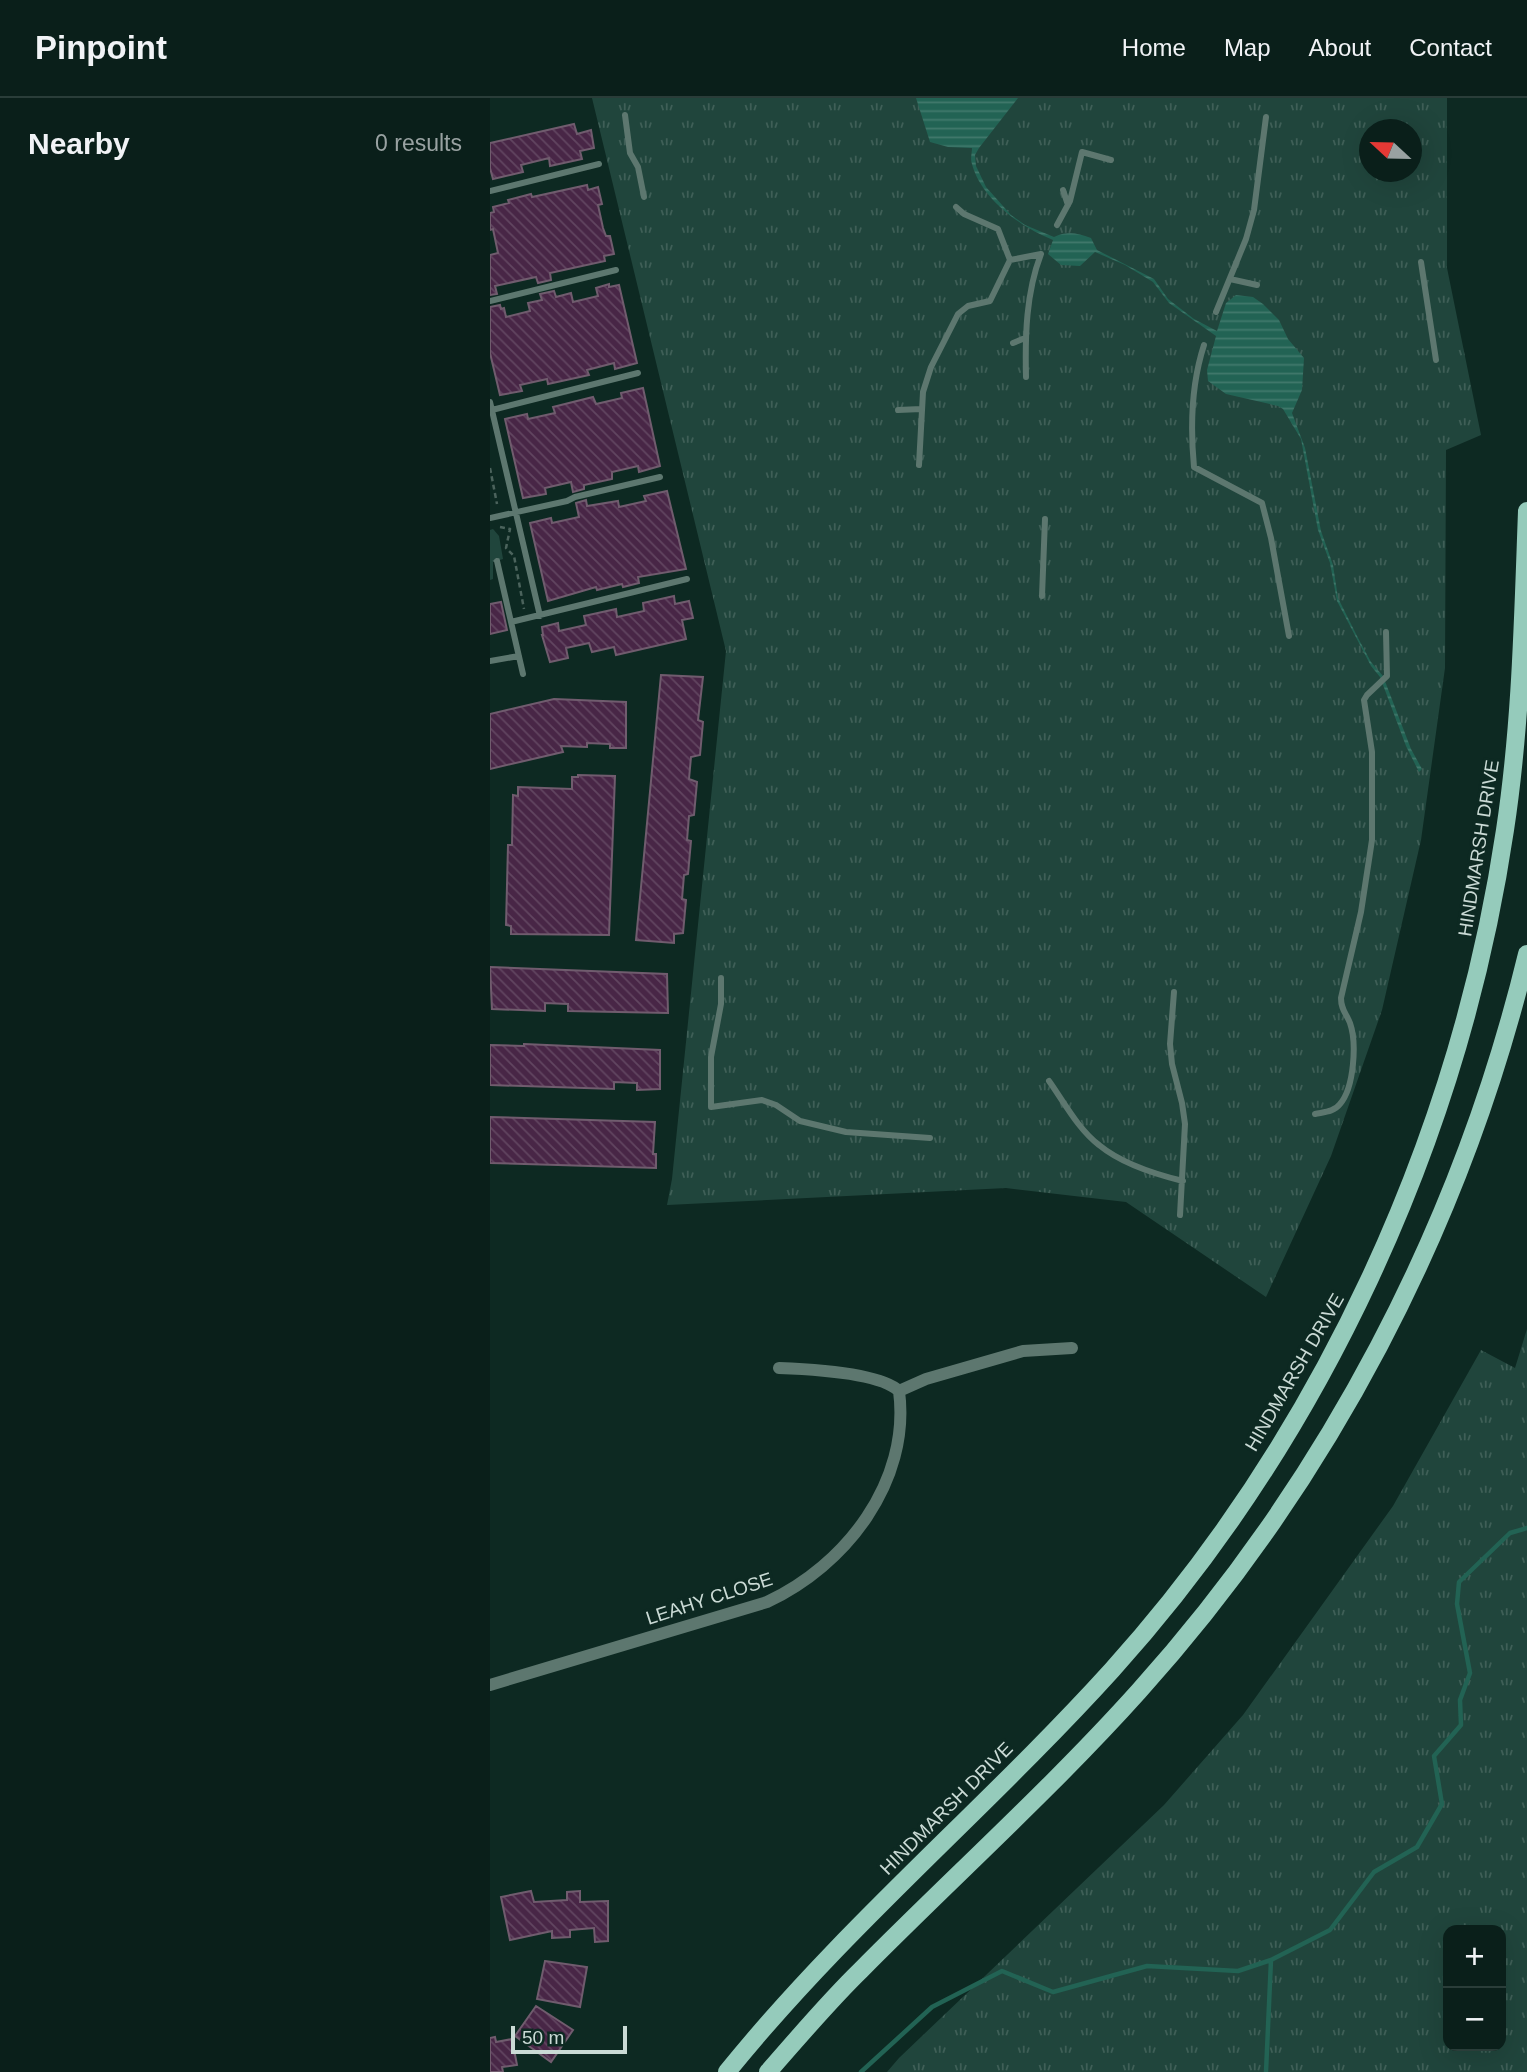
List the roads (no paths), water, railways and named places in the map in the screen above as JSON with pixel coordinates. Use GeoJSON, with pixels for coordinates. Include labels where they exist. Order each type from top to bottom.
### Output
{"type":"FeatureCollection","features":[{"type":"Feature","properties":{"kind":"main road","name":"HINDMARSH DRIVE"},"geometry":{"type":"LineString","coordinates":[[727,2072],[825,1958],[1112,1670],[1169,1602],[1252,1486],[1297,1416],[1340,1339],[1376,1265],[1417,1168],[1439,1109],[1478,972],[1505,832],[1515,754],[1527,512]]}},
{"type":"Feature","properties":{"kind":"main road"},"geometry":{"type":"LineString","coordinates":[[768,2072],[858,1973],[1079,1755],[1137,1693],[1214,1602],[1271,1525],[1348,1402],[1421,1261],[1488,1090],[1527,954]]}},
{"type":"Feature","properties":{"kind":"street"},"geometry":{"type":"LineString","coordinates":[[779,1368],[826,1370],[885,1383],[899,1391],[926,1379],[1013,1354],[1072,1348]]}},
{"type":"Feature","properties":{"kind":"street","name":"LEAHY CLOSE"},"geometry":{"type":"LineString","coordinates":[[490,1685],[756,1606],[792,1590],[808,1579],[841,1551],[856,1534],[877,1499],[895,1448],[900,1414],[899,1391]]}},
{"type":"Feature","properties":{"kind":"lane"},"geometry":{"type":"LineString","coordinates":[[625,115],[630,153],[638,167],[644,197]]}},
{"type":"Feature","properties":{"kind":"lane"},"geometry":{"type":"LineString","coordinates":[[1216,312],[1247,239],[1254,210],[1266,117]]}},
{"type":"Feature","properties":{"kind":"lane"},"geometry":{"type":"LineString","coordinates":[[1057,225],[1068,205],[1082,152],[1111,160]]}},
{"type":"Feature","properties":{"kind":"lane"},"geometry":{"type":"LineString","coordinates":[[490,191],[599,164]]}},
{"type":"Feature","properties":{"kind":"lane"},"geometry":{"type":"LineString","coordinates":[[1063,190],[1068,205]]}},
{"type":"Feature","properties":{"kind":"lane"},"geometry":{"type":"LineString","coordinates":[[919,465],[924,385],[951,326],[965,308],[990,301],[1010,260],[999,229],[964,214],[956,207]]}},
{"type":"Feature","properties":{"kind":"lane"},"geometry":{"type":"LineString","coordinates":[[1010,260],[1041,254],[1025,328],[1026,377]]}},
{"type":"Feature","properties":{"kind":"lane"},"geometry":{"type":"LineString","coordinates":[[1422,262],[1436,360]]}},
{"type":"Feature","properties":{"kind":"lane"},"geometry":{"type":"LineString","coordinates":[[490,301],[616,270]]}},
{"type":"Feature","properties":{"kind":"lane"},"geometry":{"type":"LineString","coordinates":[[1230,279],[1257,285]]}},
{"type":"Feature","properties":{"kind":"lane"},"geometry":{"type":"LineString","coordinates":[[1013,343],[1025,338]]}},
{"type":"Feature","properties":{"kind":"lane"},"geometry":{"type":"LineString","coordinates":[[1203,345],[1196,369],[1193,397],[1191,436],[1194,467],[1262,503],[1289,636]]}},
{"type":"Feature","properties":{"kind":"lane"},"geometry":{"type":"LineString","coordinates":[[540,616],[491,406],[638,373]]}},
{"type":"Feature","properties":{"kind":"lane"},"geometry":{"type":"LineString","coordinates":[[898,410],[921,409]]}},
{"type":"Feature","properties":{"kind":"lane"},"geometry":{"type":"LineString","coordinates":[[493,518],[660,477]]}},
{"type":"Feature","properties":{"kind":"lane"},"geometry":{"type":"LineString","coordinates":[[1042,596],[1045,519]]}},
{"type":"Feature","properties":{"kind":"lane"},"geometry":{"type":"LineString","coordinates":[[497,561],[523,674]]}},
{"type":"Feature","properties":{"kind":"lane"},"geometry":{"type":"LineString","coordinates":[[511,622],[687,579]]}},
{"type":"Feature","properties":{"kind":"lane"},"geometry":{"type":"LineString","coordinates":[[1315,1114],[1333,1110],[1339,1105],[1349,1083],[1353,1061],[1354,1044],[1350,1022],[1341,1009],[1341,998],[1361,912],[1372,840],[1372,752],[1364,700],[1387,676],[1386,632]]}},
{"type":"Feature","properties":{"kind":"lane"},"geometry":{"type":"LineString","coordinates":[[490,661],[519,656]]}},
{"type":"Feature","properties":{"kind":"lane"},"geometry":{"type":"LineString","coordinates":[[722,978],[721,1004],[711,1057],[711,1107],[762,1100],[776,1105],[800,1122],[846,1132],[930,1138]]}},
{"type":"Feature","properties":{"kind":"lane"},"geometry":{"type":"LineString","coordinates":[[1174,992],[1170,1044],[1185,1124],[1180,1215]]}},
{"type":"Feature","properties":{"kind":"lane"},"geometry":{"type":"LineString","coordinates":[[1049,1081],[1098,1145],[1148,1171],[1183,1181]]}},
{"type":"Feature","properties":{"kind":"waterway"},"geometry":{"type":"LineString","coordinates":[[861,2072],[932,2007],[1002,1971],[1053,1992],[1147,1966],[1238,1971],[1271,1960],[1330,1930],[1374,1872],[1417,1847],[1442,1804],[1434,1756],[1461,1725],[1460,1700],[1470,1673],[1457,1604],[1459,1582],[1510,1533],[1527,1528]]}},
{"type":"Feature","properties":{"kind":"waterway"},"geometry":{"type":"LineString","coordinates":[[1266,2072],[1271,1960]]}}]}
